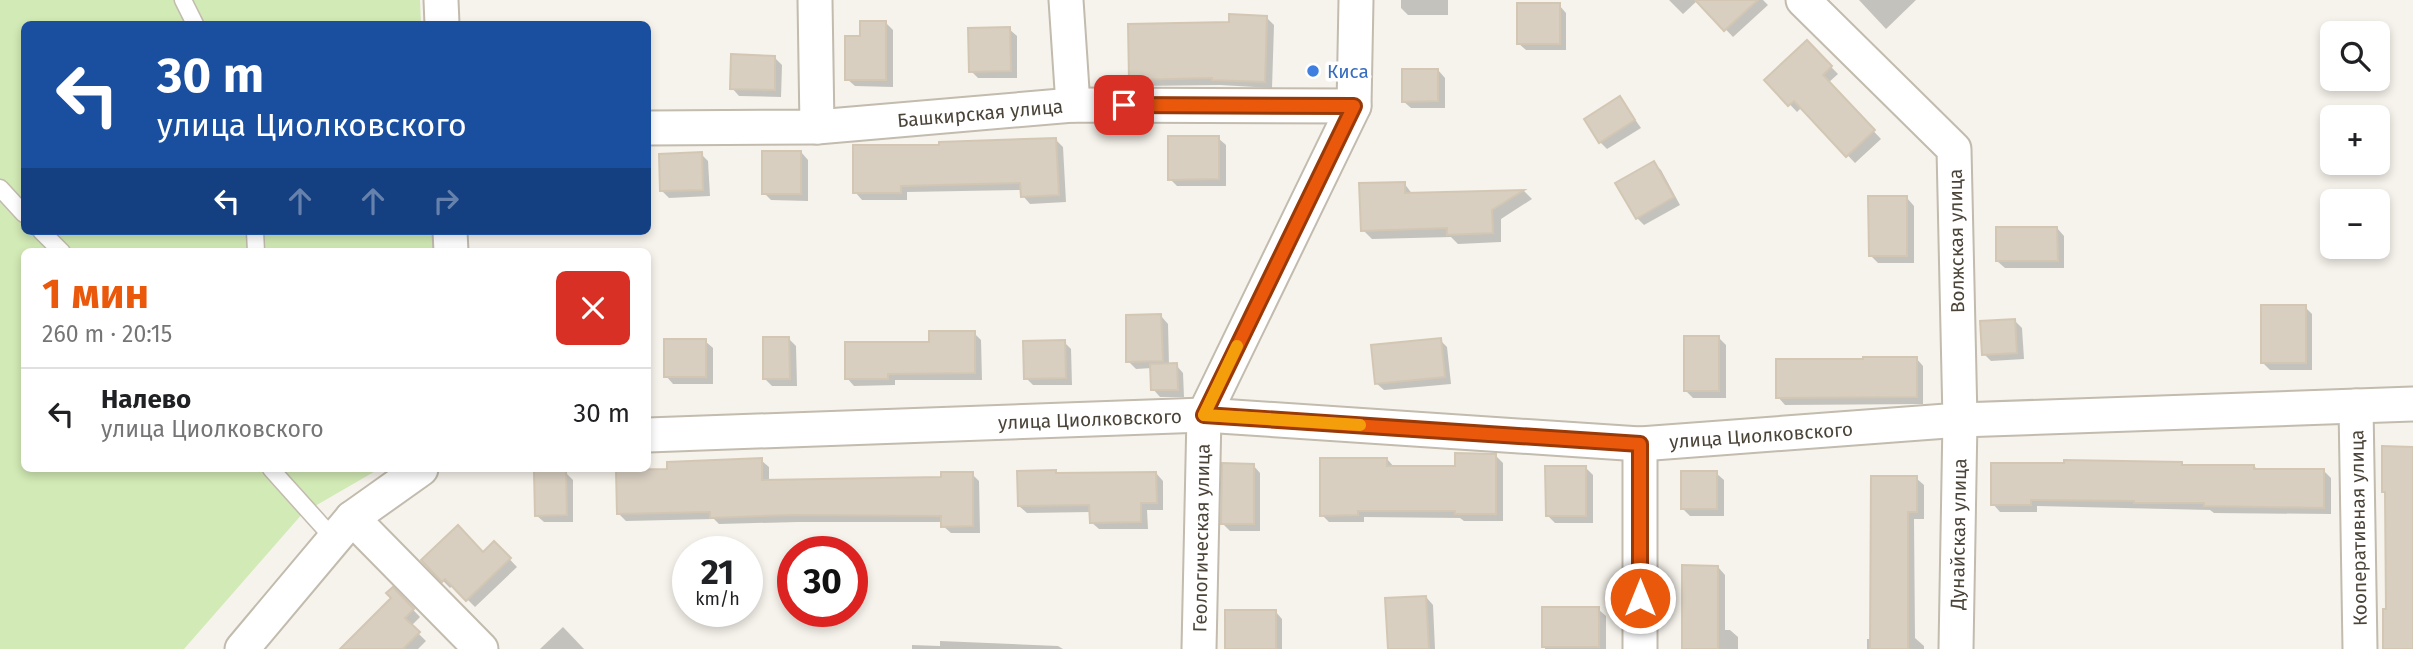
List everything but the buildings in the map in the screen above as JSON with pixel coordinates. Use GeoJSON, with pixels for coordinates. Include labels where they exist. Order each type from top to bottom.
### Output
{"type":"FeatureCollection","features":[{"type":"Feature","properties":{"kind":"street"},"geometry":{"type":"LineString","coordinates":[[441,0],[442,21]]}},
{"type":"Feature","properties":{"kind":"street"},"geometry":{"type":"LineString","coordinates":[[815,0],[817,127]]}},
{"type":"Feature","properties":{"kind":"street"},"geometry":{"type":"LineString","coordinates":[[1066,0],[1073,105]]}},
{"type":"Feature","properties":{"kind":"street","name":"Геологическая улица"},"geometry":{"type":"LineString","coordinates":[[1199,649],[1204,415],[1354,106],[1356,0]]}},
{"type":"Feature","properties":{"kind":"street","name":"Волжская улица"},"geometry":{"type":"LineString","coordinates":[[1803,0],[1954,149],[1960,420]]}},
{"type":"Feature","properties":{"kind":"street","name":"Башкирская улица"},"geometry":{"type":"LineString","coordinates":[[651,128],[817,127],[1073,105],[1354,106]]}},
{"type":"Feature","properties":{"kind":"street","name":"улица Циолковского"},"geometry":{"type":"LineString","coordinates":[[651,435],[1204,415],[1640,444],[1960,420],[2413,404]]}},
{"type":"Feature","properties":{"kind":"street","name":"Кооперативная улица"},"geometry":{"type":"LineString","coordinates":[[2356,406],[2360,649]]}},
{"type":"Feature","properties":{"kind":"street","name":"Дунайская улица"},"geometry":{"type":"LineString","coordinates":[[1956,649],[1960,420]]}},
{"type":"Feature","properties":{"kind":"street"},"geometry":{"type":"LineString","coordinates":[[1640,444],[1640,649]]}},
{"type":"Feature","properties":{"kind":"street"},"geometry":{"type":"LineString","coordinates":[[242,649],[342,528],[417,472]]}},
{"type":"Feature","properties":{"kind":"street"},"geometry":{"type":"LineString","coordinates":[[342,528],[481,649]]}},
{"type":"Feature","properties":{"kind":"lane"},"geometry":{"type":"LineString","coordinates":[[183,0],[194,21]]}},
{"type":"Feature","properties":{"kind":"lane"},"geometry":{"type":"LineString","coordinates":[[0,188],[21,211]]}},
{"type":"Feature","properties":{"kind":"lane"},"geometry":{"type":"LineString","coordinates":[[45,235],[58,248]]}},
{"type":"Feature","properties":{"kind":"lane"},"geometry":{"type":"LineString","coordinates":[[275,472],[342,528]]}},
{"type":"Feature","properties":{"kind":"green space"},"geometry":{"type":"Polygon","coordinates":[[[0,0],[420,0],[421,21],[21,21],[21,235],[432,235],[433,248],[21,248],[21,472],[374,472],[303,513],[184,649],[0,649],[0,0]]]}},
{"type":"Feature","properties":{"kind":"slow traffic"},"geometry":{"type":"LineString","coordinates":[[1237,346],[1204,415],[1360,425]]}},
{"type":"Feature","properties":{"kind":"place","name":"Киса"},"geometry":{"type":"Point","coordinates":[1313,71]}},
{"type":"Feature","properties":{"kind":"route"},"geometry":{"type":"LineString","coordinates":[[1124,105],[1354,106],[1204,415],[1640,444],[1640,598]]}}]}
